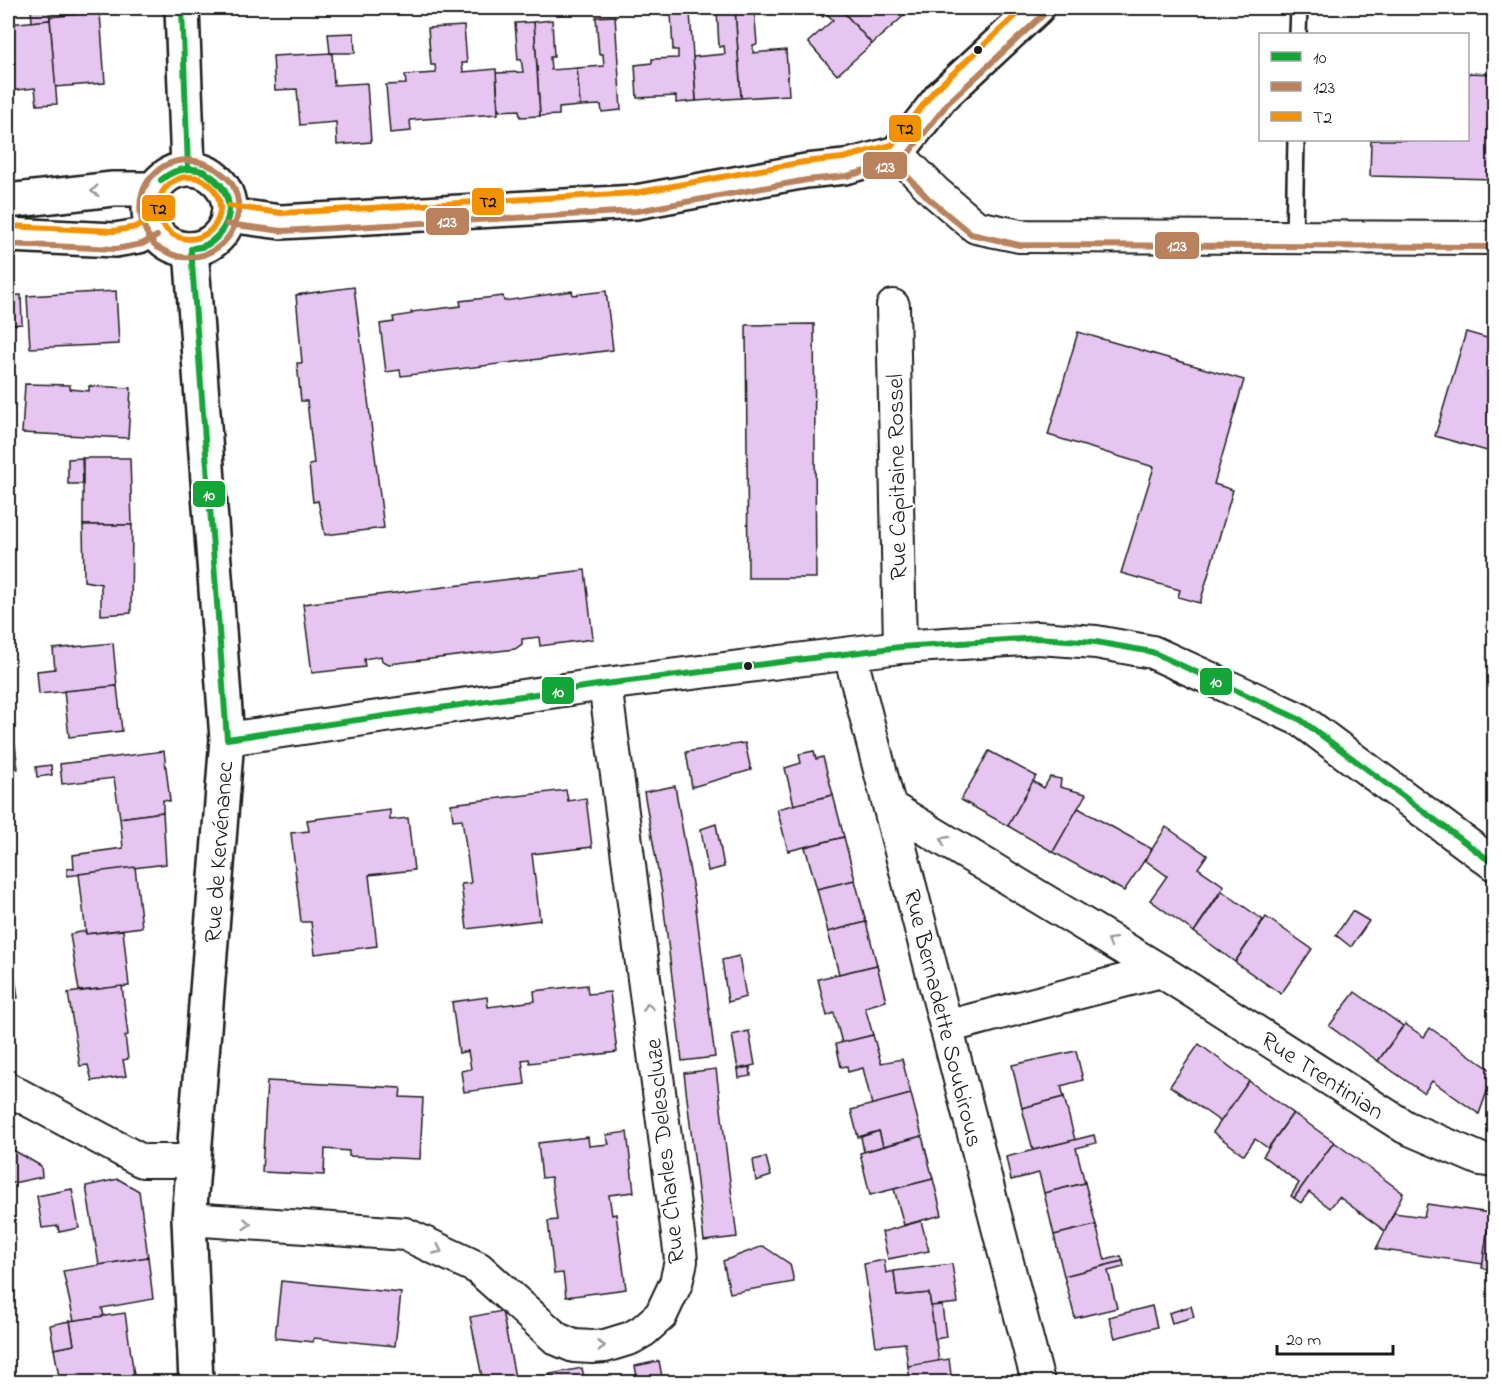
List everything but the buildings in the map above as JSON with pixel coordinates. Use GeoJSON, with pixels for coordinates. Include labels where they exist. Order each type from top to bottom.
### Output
{"type":"FeatureCollection","features":[{"type":"Feature","properties":{"kind":"street"},"geometry":{"type":"LineString","coordinates":[[182,8],[188,168]]}},
{"type":"Feature","properties":{"kind":"street"},"geometry":{"type":"LineString","coordinates":[[228,215],[281,222],[636,202],[806,171],[845,167],[897,153],[941,97],[1037,8]]}},
{"type":"Feature","properties":{"kind":"street"},"geometry":{"type":"LineString","coordinates":[[897,153],[935,192],[976,226],[1020,236],[1494,238]]}},
{"type":"Feature","properties":{"kind":"street"},"geometry":{"type":"LineString","coordinates":[[188,168],[201,170],[223,187],[228,200],[228,215],[226,225],[219,236],[209,244],[197,249],[184,250],[161,239],[153,228],[148,201],[162,178],[174,171],[188,168]]}},
{"type":"Feature","properties":{"kind":"street"},"geometry":{"type":"LineString","coordinates":[[8,201],[113,189],[154,189]]}},
{"type":"Feature","properties":{"kind":"street"},"geometry":{"type":"LineString","coordinates":[[8,235],[115,240],[139,236],[153,228]]}},
{"type":"Feature","properties":{"kind":"street","name":"Rue de Kervénanec"},"geometry":{"type":"LineString","coordinates":[[191,249],[227,739],[189,1219],[196,1383]]}},
{"type":"Feature","properties":{"kind":"street","name":"Rue Capitaine Rossel"},"geometry":{"type":"LineString","coordinates":[[893,306],[900,647]]}},
{"type":"Feature","properties":{"kind":"street"},"geometry":{"type":"LineString","coordinates":[[227,739],[605,684],[900,647],[1038,638],[1096,642],[1152,652],[1301,720],[1494,864]]}},
{"type":"Feature","properties":{"kind":"street","name":"Rue Bernadette Soubirous"},"geometry":{"type":"LineString","coordinates":[[849,654],[1038,1383]]}},
{"type":"Feature","properties":{"kind":"street","name":"Rue Charles Delescluze"},"geometry":{"type":"LineString","coordinates":[[189,1219],[405,1234],[478,1268],[557,1339],[574,1346],[605,1346],[625,1340],[643,1331],[661,1315],[676,1283],[681,1261],[605,684]]}},
{"type":"Feature","properties":{"kind":"street","name":"Rue Trentinian"},"geometry":{"type":"LineString","coordinates":[[890,807],[1161,971],[1405,1127],[1480,1159],[1494,1161]]}},
{"type":"Feature","properties":{"kind":"street"},"geometry":{"type":"LineString","coordinates":[[946,1027],[1161,971]]}},
{"type":"Feature","properties":{"kind":"street"},"geometry":{"type":"LineString","coordinates":[[8,1089],[142,1161],[194,1161]]}},
{"type":"Feature","properties":{"kind":"lane"},"geometry":{"type":"LineString","coordinates":[[1299,8],[1299,33]]}},
{"type":"Feature","properties":{"kind":"lane"},"geometry":{"type":"LineString","coordinates":[[1294,237],[1296,141]]}},
{"type":"Feature","properties":{"kind":"transit line","name":"10"},"geometry":{"type":"LineString","coordinates":[[182,8],[188,168]]}},
{"type":"Feature","properties":{"kind":"transit line","name":"T2"},"geometry":{"type":"LineString","coordinates":[[229,206],[281,213],[635,193],[804,162],[843,158],[892,145],[934,91],[1024,8]]}},
{"type":"Feature","properties":{"kind":"transit line","name":"123"},"geometry":{"type":"LineString","coordinates":[[227,224],[282,231],[637,211],[807,180],[847,176],[904,159],[948,103],[1043,15]]}},
{"type":"Feature","properties":{"kind":"transit line","name":"123"},"geometry":{"type":"LineString","coordinates":[[891,159],[929,199],[971,234],[1019,245],[1494,247]]}},
{"type":"Feature","properties":{"kind":"transit line","name":"123"},"geometry":{"type":"LineString","coordinates":[[154,244],[143,224],[140,205],[144,188],[154,174],[168,164],[186,160],[205,164],[229,180],[237,195],[238,213],[230,235],[218,248],[202,255],[183,257],[170,254],[157,247]]}},
{"type":"Feature","properties":{"kind":"transit line","name":"10"},"geometry":{"type":"LineString","coordinates":[[161,180],[182,169],[205,172]]}},
{"type":"Feature","properties":{"kind":"transit line","name":"10"},"geometry":{"type":"LineString","coordinates":[[161,180],[182,170],[193,169],[205,172]]}},
{"type":"Feature","properties":{"kind":"transit line","name":"10"},"geometry":{"type":"LineString","coordinates":[[205,172],[216,179],[223,188],[228,198],[229,210]]}},
{"type":"Feature","properties":{"kind":"transit line","name":"10"},"geometry":{"type":"LineString","coordinates":[[205,172],[222,188],[229,210]]}},
{"type":"Feature","properties":{"kind":"transit line","name":"T2"},"geometry":{"type":"LineString","coordinates":[[189,177],[211,186],[220,208],[211,230],[189,239],[167,230],[158,208],[167,186],[189,177]]}},
{"type":"Feature","properties":{"kind":"transit line","name":"10"},"geometry":{"type":"LineString","coordinates":[[194,248],[207,244],[218,235],[226,223],[229,210]]}},
{"type":"Feature","properties":{"kind":"transit line","name":"10"},"geometry":{"type":"LineString","coordinates":[[194,248],[207,245],[219,236],[226,224],[229,210]]}},
{"type":"Feature","properties":{"kind":"transit line","name":"T2"},"geometry":{"type":"LineString","coordinates":[[8,226],[114,231],[136,227],[149,220]]}},
{"type":"Feature","properties":{"kind":"transit line","name":"123"},"geometry":{"type":"LineString","coordinates":[[8,244],[116,249],[142,244],[157,236]]}},
{"type":"Feature","properties":{"kind":"transit line","name":"10"},"geometry":{"type":"LineString","coordinates":[[191,249],[227,739]]}},
{"type":"Feature","properties":{"kind":"transit line","name":"10"},"geometry":{"type":"LineString","coordinates":[[227,739],[605,684],[900,647],[1038,638],[1096,642],[1152,652],[1301,720],[1494,864]]}}]}
